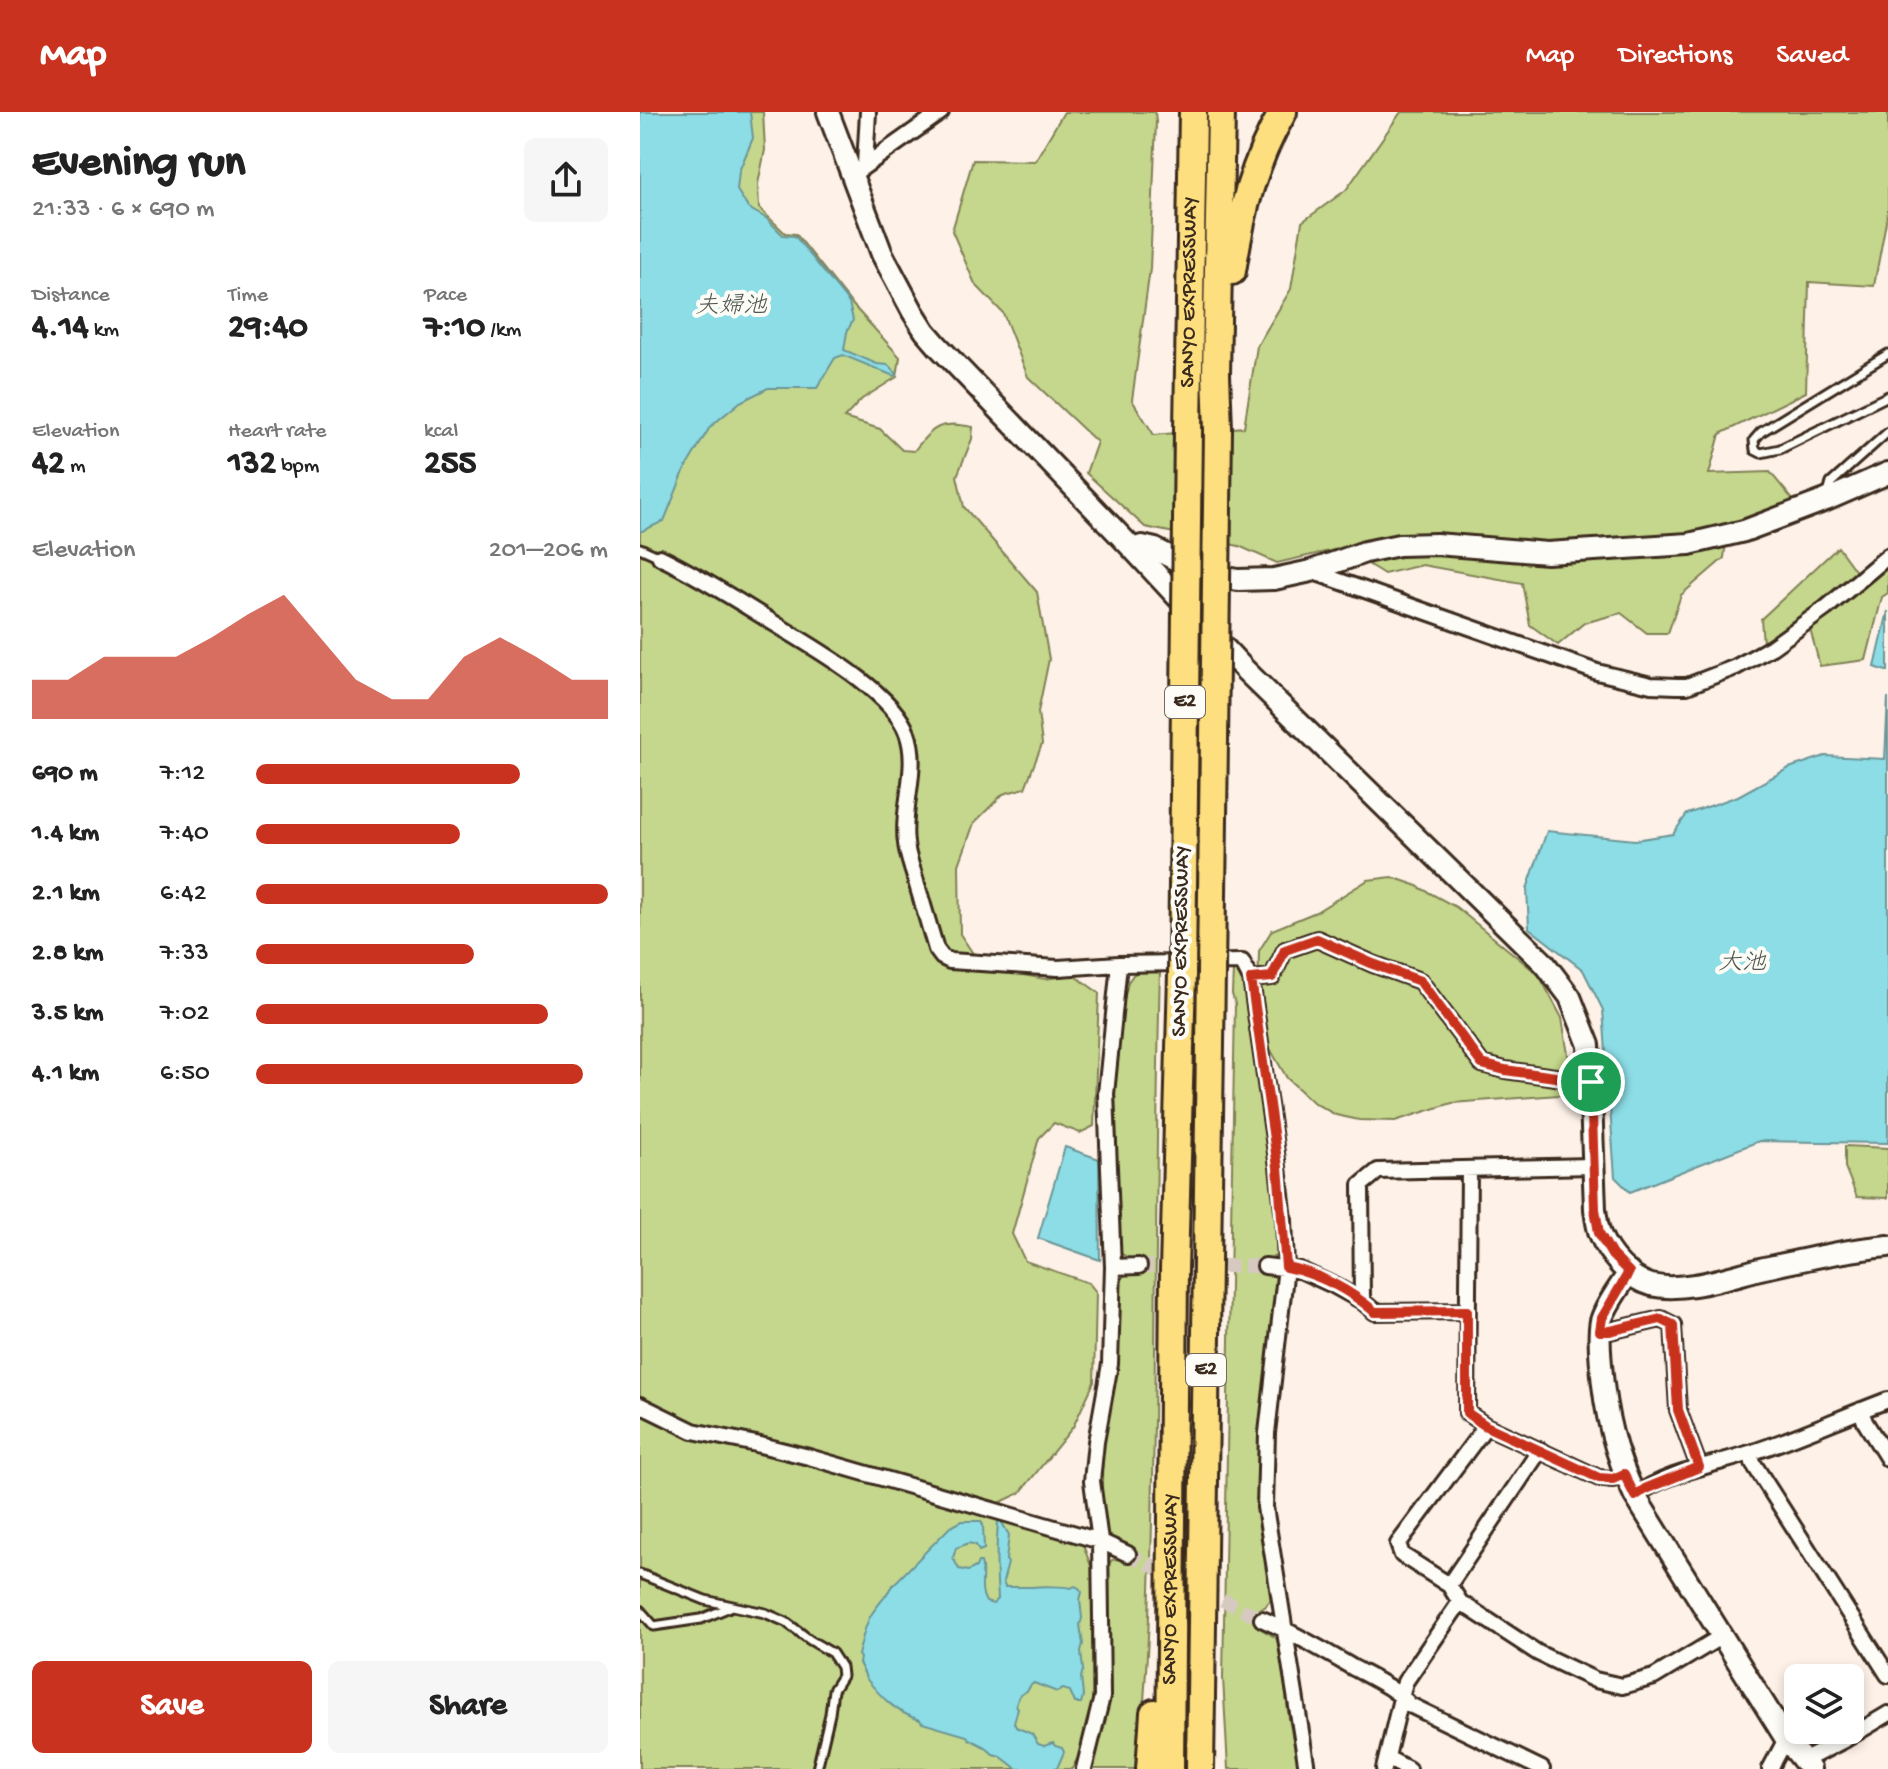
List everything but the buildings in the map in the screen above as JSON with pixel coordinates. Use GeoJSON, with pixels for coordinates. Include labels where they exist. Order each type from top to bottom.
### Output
{"type":"FeatureCollection","features":[{"type":"Feature","properties":{"kind":"highway"},"geometry":{"type":"LineString","coordinates":[[1179,112],[1190,303]]}},
{"type":"Feature","properties":{"kind":"highway","name":"SANYO EXPRESSWAY"},"geometry":{"type":"LineString","coordinates":[[1170,1769],[1174,1270],[1182,974],[1193,112]]}},
{"type":"Feature","properties":{"kind":"highway","name":"SANYO EXPRESSWAY"},"geometry":{"type":"LineString","coordinates":[[1200,1769],[1221,112]]}},
{"type":"Feature","properties":{"kind":"highway"},"geometry":{"type":"LineString","coordinates":[[1216,374],[1245,203],[1256,165],[1283,112]]}},
{"type":"Feature","properties":{"kind":"highway"},"geometry":{"type":"LineString","coordinates":[[1150,1769],[1157,1677],[1174,1270]]}},
{"type":"Feature","properties":{"kind":"highway"},"geometry":{"type":"LineString","coordinates":[[1203,1556],[1214,1769]]}},
{"type":"Feature","properties":{"kind":"street"},"geometry":{"type":"LineString","coordinates":[[828,112],[858,170],[882,254],[925,331],[980,393],[1133,549],[1245,670],[1545,964],[1570,997],[1589,1045],[1595,1209],[1599,1233],[1612,1255],[1641,1282],[1668,1288],[1809,1258],[1888,1246]]}},
{"type":"Feature","properties":{"kind":"street"},"geometry":{"type":"LineString","coordinates":[[858,170],[868,112]]}},
{"type":"Feature","properties":{"kind":"street"},"geometry":{"type":"LineString","coordinates":[[858,170],[941,112]]}},
{"type":"Feature","properties":{"kind":"street"},"geometry":{"type":"LineString","coordinates":[[1133,549],[1142,546],[1155,549],[1194,569],[1238,580],[1274,579],[1311,571],[1365,552],[1399,545],[1436,544],[1547,553],[1689,544],[1744,531],[1888,473]]}},
{"type":"Feature","properties":{"kind":"street"},"geometry":{"type":"LineString","coordinates":[[1311,571],[1597,672],[1651,685],[1687,686],[1736,667],[1772,647],[1826,608],[1888,556]]}},
{"type":"Feature","properties":{"kind":"street"},"geometry":{"type":"LineString","coordinates":[[660,557],[697,575],[846,667],[882,698],[898,718],[907,733],[910,751],[906,843],[936,949],[942,957],[950,961],[1058,968],[1242,962],[1251,979],[1278,1167],[1286,1267],[1267,1433],[1265,1507],[1307,1769]]}},
{"type":"Feature","properties":{"kind":"street"},"geometry":{"type":"LineString","coordinates":[[1251,979],[1272,977],[1285,950],[1317,939],[1420,981],[1482,1064],[1591,1082]]}},
{"type":"Feature","properties":{"kind":"street"},"geometry":{"type":"LineString","coordinates":[[1084,1769],[1102,1697],[1100,1541],[1092,1481],[1110,1364],[1113,1267],[1106,1094],[1119,964]]}},
{"type":"Feature","properties":{"kind":"street"},"geometry":{"type":"LineString","coordinates":[[1362,1301],[1361,1185],[1378,1171],[1592,1166]]}},
{"type":"Feature","properties":{"kind":"street"},"geometry":{"type":"LineString","coordinates":[[1469,1169],[1467,1413],[1486,1426],[1599,1478],[1613,1479],[1624,1474]]}},
{"type":"Feature","properties":{"kind":"street"},"geometry":{"type":"LineString","coordinates":[[1113,1267],[1139,1266]]}},
{"type":"Feature","properties":{"kind":"street"},"geometry":{"type":"LineString","coordinates":[[1265,1266],[1300,1270],[1362,1301],[1375,1312],[1467,1311]]}},
{"type":"Feature","properties":{"kind":"street"},"geometry":{"type":"LineString","coordinates":[[1629,1272],[1602,1318],[1600,1331],[1604,1396],[1612,1437],[1624,1474],[1784,1736]]}},
{"type":"Feature","properties":{"kind":"street"},"geometry":{"type":"LineString","coordinates":[[1600,1331],[1661,1319],[1673,1325],[1678,1410],[1699,1467]]}},
{"type":"Feature","properties":{"kind":"street"},"geometry":{"type":"LineString","coordinates":[[1635,1496],[1699,1467],[1751,1453],[1888,1400]]}},
{"type":"Feature","properties":{"kind":"street"},"geometry":{"type":"LineString","coordinates":[[640,1405],[693,1431],[809,1457],[1100,1541],[1128,1554]]}},
{"type":"Feature","properties":{"kind":"street"},"geometry":{"type":"LineString","coordinates":[[1861,1410],[1888,1459]]}},
{"type":"Feature","properties":{"kind":"street"},"geometry":{"type":"LineString","coordinates":[[1486,1426],[1398,1544],[1402,1555],[1449,1585],[1460,1602],[1538,1653],[1595,1680],[1622,1686],[1654,1677],[1722,1636]]}},
{"type":"Feature","properties":{"kind":"street"},"geometry":{"type":"LineString","coordinates":[[1449,1585],[1540,1450]]}},
{"type":"Feature","properties":{"kind":"street"},"geometry":{"type":"LineString","coordinates":[[1751,1453],[1753,1463],[1888,1675]]}},
{"type":"Feature","properties":{"kind":"street"},"geometry":{"type":"LineString","coordinates":[[1408,1769],[1385,1764],[1405,1682],[1460,1602]]}},
{"type":"Feature","properties":{"kind":"street"},"geometry":{"type":"LineString","coordinates":[[1262,1619],[1401,1695],[1410,1705],[1542,1769]]}},
{"type":"Feature","properties":{"kind":"street"},"geometry":{"type":"LineString","coordinates":[[1790,1744],[1806,1765],[1888,1714]]}},
{"type":"Feature","properties":{"kind":"street"},"geometry":{"type":"LineString","coordinates":[[1770,1769],[1784,1743]]}},
{"type":"Feature","properties":{"kind":"lane"},"geometry":{"type":"LineString","coordinates":[[1888,354],[1761,432],[1754,440],[1755,450],[1761,453],[1780,449],[1888,396]]}},
{"type":"Feature","properties":{"kind":"lane"},"geometry":{"type":"LineString","coordinates":[[1826,500],[1831,483],[1888,432]]}},
{"type":"Feature","properties":{"kind":"lane"},"geometry":{"type":"LineString","coordinates":[[640,548],[660,557]]}},
{"type":"Feature","properties":{"kind":"lane"},"geometry":{"type":"LineString","coordinates":[[640,1574],[705,1600],[765,1613],[786,1622],[832,1653],[841,1667],[842,1676],[833,1690],[817,1769]]}},
{"type":"Feature","properties":{"kind":"lane"},"geometry":{"type":"LineString","coordinates":[[640,1610],[654,1626],[701,1619],[732,1606]]}},
{"type":"Feature","properties":{"kind":"green space"},"geometry":{"type":"Polygon","coordinates":[[[640,112],[763,112],[765,150],[758,184],[759,208],[785,233],[796,234],[851,303],[900,357],[897,377],[862,399],[844,418],[880,429],[902,450],[914,451],[927,435],[939,427],[973,427],[972,439],[957,476],[964,507],[1037,592],[1049,659],[1038,712],[1042,744],[1025,788],[1003,794],[974,823],[959,865],[960,934],[974,955],[1001,971],[1045,979],[1074,975],[1099,993],[1094,1126],[1080,1133],[1054,1123],[1039,1138],[1012,1234],[1025,1261],[1089,1283],[1096,1292],[1094,1382],[1073,1427],[1020,1493],[997,1504],[1082,1542],[1092,1569],[1092,1702],[1085,1744],[1072,1769],[640,1769],[640,112]]]}},
{"type":"Feature","properties":{"kind":"green space"},"geometry":{"type":"Polygon","coordinates":[[[1064,112],[1155,112],[1150,269],[1132,400],[1154,435],[1244,427],[1257,346],[1291,289],[1302,222],[1346,190],[1401,112],[1888,112],[1888,211],[1874,286],[1809,282],[1806,392],[1720,434],[1709,474],[1770,472],[1794,501],[1728,526],[1724,558],[1681,595],[1668,633],[1647,633],[1621,613],[1584,623],[1558,645],[1530,625],[1522,583],[1422,565],[1384,574],[1342,548],[1277,563],[1239,546],[1145,527],[1086,473],[1097,442],[1028,377],[1003,313],[975,284],[952,231],[973,160],[1035,161],[1064,112]]]}},
{"type":"Feature","properties":{"kind":"green space"},"geometry":{"type":"Polygon","coordinates":[[[1838,547],[1857,573],[1888,547],[1888,593],[1882,597],[1866,660],[1820,666],[1806,614],[1763,643],[1761,619],[1838,547]]]}},
{"type":"Feature","properties":{"kind":"green space"},"geometry":{"type":"Polygon","coordinates":[[[1392,877],[1415,885],[1456,907],[1539,975],[1562,1018],[1572,1079],[1569,1089],[1559,1095],[1452,1103],[1395,1121],[1359,1120],[1336,1115],[1314,1103],[1287,1078],[1269,1047],[1258,999],[1259,951],[1272,930],[1316,912],[1368,880],[1392,877]]]}},
{"type":"Feature","properties":{"kind":"green space"},"geometry":{"type":"Polygon","coordinates":[[[1160,969],[1152,1535],[1140,1761],[1139,1769],[1093,1769],[1111,1693],[1109,1564],[1118,1559],[1127,1562],[1133,1551],[1105,1534],[1101,1520],[1103,1442],[1117,1363],[1121,1283],[1124,1275],[1130,1272],[1130,1259],[1119,1252],[1115,1085],[1128,982],[1138,972],[1160,969]]]}},
{"type":"Feature","properties":{"kind":"green space"},"geometry":{"type":"Polygon","coordinates":[[[1233,970],[1242,974],[1247,983],[1249,1026],[1259,1067],[1280,1249],[1278,1255],[1268,1260],[1278,1283],[1261,1419],[1260,1504],[1274,1595],[1265,1607],[1259,1609],[1258,1627],[1276,1638],[1280,1648],[1299,1769],[1228,1769],[1223,1678],[1235,1004],[1232,994],[1233,970]]]}},
{"type":"Feature","properties":{"kind":"green space"},"geometry":{"type":"Polygon","coordinates":[[[1845,1146],[1888,1148],[1888,1198],[1857,1197],[1845,1167],[1845,1146]]]}},
{"type":"Feature","properties":{"kind":"water","name":"夫婦池"},"geometry":{"type":"Polygon","coordinates":[[[640,112],[750,112],[753,138],[739,171],[737,190],[748,208],[766,218],[783,235],[795,236],[849,303],[853,320],[844,350],[877,364],[888,365],[897,374],[894,376],[843,355],[835,358],[817,388],[768,388],[740,402],[710,427],[685,469],[664,521],[640,532],[640,112]]]}},
{"type":"Feature","properties":{"kind":"water"},"geometry":{"type":"Polygon","coordinates":[[[1888,611],[1888,671],[1886,671],[1875,667],[1888,611]]]}},
{"type":"Feature","properties":{"kind":"water","name":"大池"},"geometry":{"type":"Polygon","coordinates":[[[1888,697],[1888,1143],[1759,1141],[1630,1192],[1615,1177],[1603,1010],[1583,970],[1529,928],[1527,889],[1547,831],[1635,840],[1673,834],[1687,814],[1738,796],[1789,768],[1825,756],[1885,759],[1888,697]]]}},
{"type":"Feature","properties":{"kind":"water"},"geometry":{"type":"Polygon","coordinates":[[[1065,1147],[1099,1159],[1100,1260],[1038,1238],[1065,1147]]]}},
{"type":"Feature","properties":{"kind":"water"},"geometry":{"type":"Polygon","coordinates":[[[962,1521],[981,1521],[984,1549],[979,1551],[976,1545],[969,1543],[956,1548],[953,1558],[959,1569],[968,1571],[981,1562],[982,1592],[986,1602],[993,1604],[998,1599],[998,1521],[1009,1535],[1005,1587],[1075,1586],[1082,1592],[1081,1703],[1075,1703],[1070,1691],[1063,1689],[1057,1692],[1034,1683],[1019,1696],[1016,1705],[1016,1727],[1032,1734],[1038,1744],[1053,1743],[1062,1748],[1064,1752],[1054,1769],[1017,1769],[967,1736],[922,1723],[877,1691],[865,1677],[859,1663],[858,1655],[873,1611],[891,1587],[949,1528],[962,1521]]]}},
{"type":"Feature","properties":{"kind":"tunnel"},"geometry":{"type":"LineString","coordinates":[[1139,1266],[1265,1266]]}},
{"type":"Feature","properties":{"kind":"tunnel"},"geometry":{"type":"LineString","coordinates":[[1128,1554],[1262,1619]]}},
{"type":"Feature","properties":{"kind":"route"},"geometry":{"type":"LineString","coordinates":[[1317,939],[1420,981],[1482,1064],[1591,1082],[1592,1166],[1599,1233],[1612,1255],[1629,1272],[1602,1318],[1600,1331],[1661,1319],[1673,1325],[1678,1410],[1699,1467],[1635,1496],[1624,1474],[1613,1479],[1599,1478],[1486,1426],[1467,1413],[1467,1311],[1375,1312],[1335,1286],[1286,1267],[1278,1167],[1251,979],[1272,977],[1285,950],[1317,939]]}}]}
